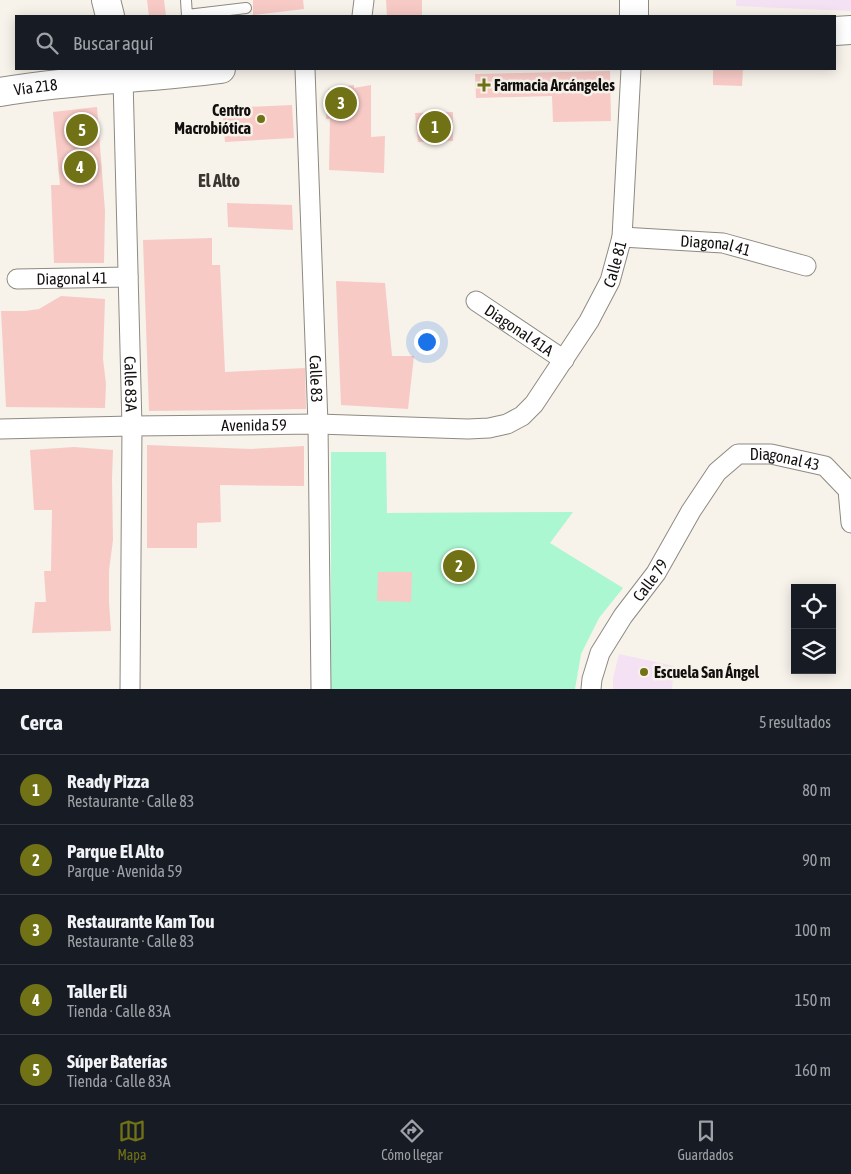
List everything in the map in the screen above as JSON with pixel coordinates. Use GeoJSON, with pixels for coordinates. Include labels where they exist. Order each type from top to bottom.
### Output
{"type":"FeatureCollection","features":[{"type":"Feature","properties":{"kind":"main road"},"geometry":{"type":"LineString","coordinates":[[106,0],[110,15]]}},
{"type":"Feature","properties":{"kind":"main road"},"geometry":{"type":"LineString","coordinates":[[634,0],[634,15]]}},
{"type":"Feature","properties":{"kind":"main road"},"geometry":{"type":"LineString","coordinates":[[836,31],[851,30]]}},
{"type":"Feature","properties":{"kind":"main road","name":"Vía 218"},"geometry":{"type":"LineString","coordinates":[[0,92],[122,74],[206,70]]}},
{"type":"Feature","properties":{"kind":"street"},"geometry":{"type":"LineString","coordinates":[[362,15],[364,0]]}},
{"type":"Feature","properties":{"kind":"street","name":"Calle 83"},"geometry":{"type":"LineString","coordinates":[[305,70],[318,424],[321,689]]}},
{"type":"Feature","properties":{"kind":"street","name":"Calle 81"},"geometry":{"type":"LineString","coordinates":[[507,424],[522,416],[534,404],[589,321],[610,281],[622,238],[631,70]]}},
{"type":"Feature","properties":{"kind":"street","name":"Calle 83A"},"geometry":{"type":"LineString","coordinates":[[122,74],[132,426],[130,689]]}},
{"type":"Feature","properties":{"kind":"street","name":"Diagonal 41"},"geometry":{"type":"LineString","coordinates":[[622,238],[723,243],[806,266]]}},
{"type":"Feature","properties":{"kind":"street","name":"Diagonal 41"},"geometry":{"type":"LineString","coordinates":[[17,278],[128,277]]}},
{"type":"Feature","properties":{"kind":"street","name":"Diagonal 41A"},"geometry":{"type":"LineString","coordinates":[[476,301],[564,360]]}},
{"type":"Feature","properties":{"kind":"street","name":"Avenida 59"},"geometry":{"type":"LineString","coordinates":[[0,429],[318,424],[488,428],[507,424]]}},
{"type":"Feature","properties":{"kind":"street","name":"Diagonal 43"},"geometry":{"type":"LineString","coordinates":[[717,472],[738,454],[771,454],[825,466],[848,490],[851,523]]}},
{"type":"Feature","properties":{"kind":"street","name":"Calle 79"},"geometry":{"type":"LineString","coordinates":[[591,689],[600,653],[623,616],[656,573],[691,511],[717,472]]}},
{"type":"Feature","properties":{"kind":"lane"},"geometry":{"type":"LineString","coordinates":[[186,0],[187,15]]}},
{"type":"Feature","properties":{"kind":"lane"},"geometry":{"type":"LineString","coordinates":[[194,15],[246,8]]}},
{"type":"Feature","properties":{"kind":"shaded area"},"geometry":{"type":"Polygon","coordinates":[[[736,0],[851,0],[851,11],[736,6],[736,0]]]}},
{"type":"Feature","properties":{"kind":"shaded area","name":"Escuela San Ángel"},"geometry":{"type":"Polygon","coordinates":[[[619,654],[674,666],[672,689],[613,689],[613,678],[619,654]]]}},
{"type":"Feature","properties":{"kind":"green space"},"geometry":{"type":"Polygon","coordinates":[[[331,452],[386,452],[387,513],[573,512],[550,543],[623,588],[599,618],[581,654],[575,689],[331,689],[331,452]]]}},
{"type":"Feature","properties":{"kind":"building"},"geometry":{"type":"Polygon","coordinates":[[[147,0],[164,0],[166,15],[149,15],[147,0]]]}},
{"type":"Feature","properties":{"kind":"building"},"geometry":{"type":"Polygon","coordinates":[[[253,0],[303,0],[304,9],[253,15],[253,0]]]}},
{"type":"Feature","properties":{"kind":"building"},"geometry":{"type":"Polygon","coordinates":[[[386,0],[422,0],[422,15],[387,15],[386,0]]]}},
{"type":"Feature","properties":{"kind":"building"},"geometry":{"type":"Polygon","coordinates":[[[713,70],[743,70],[742,86],[713,85],[713,70]]]}},
{"type":"Feature","properties":{"kind":"building"},"geometry":{"type":"Polygon","coordinates":[[[610,71],[611,121],[553,122],[552,96],[476,98],[475,74],[610,71]]]}},
{"type":"Feature","properties":{"kind":"building"},"geometry":{"type":"Polygon","coordinates":[[[354,85],[354,88],[371,85],[371,137],[385,136],[384,173],[329,170],[330,119],[326,119],[328,89],[354,85]]]}},
{"type":"Feature","properties":{"kind":"building"},"geometry":{"type":"Polygon","coordinates":[[[292,105],[294,138],[225,142],[222,108],[292,105]]]}},
{"type":"Feature","properties":{"kind":"building"},"geometry":{"type":"Polygon","coordinates":[[[97,107],[105,211],[104,263],[54,263],[51,185],[60,185],[53,112],[97,107]]]}},
{"type":"Feature","properties":{"kind":"building"},"geometry":{"type":"Polygon","coordinates":[[[453,112],[453,141],[418,142],[415,113],[453,112]]]}},
{"type":"Feature","properties":{"kind":"building"},"geometry":{"type":"Polygon","coordinates":[[[227,203],[292,205],[293,230],[228,227],[227,203]]]}},
{"type":"Feature","properties":{"kind":"building"},"geometry":{"type":"Polygon","coordinates":[[[212,238],[212,265],[220,265],[225,372],[305,368],[306,409],[149,411],[143,240],[212,238]]]}},
{"type":"Feature","properties":{"kind":"building"},"geometry":{"type":"Polygon","coordinates":[[[336,281],[385,283],[392,356],[414,356],[408,409],[341,405],[336,281]]]}},
{"type":"Feature","properties":{"kind":"building"},"geometry":{"type":"Polygon","coordinates":[[[61,296],[105,299],[103,359],[106,384],[105,408],[6,407],[1,311],[39,309],[61,296]]]}},
{"type":"Feature","properties":{"kind":"building"},"geometry":{"type":"Polygon","coordinates":[[[147,445],[251,449],[304,446],[304,486],[220,485],[221,522],[197,523],[197,548],[147,548],[147,445]]]}},
{"type":"Feature","properties":{"kind":"building"},"geometry":{"type":"Polygon","coordinates":[[[74,447],[113,450],[113,540],[109,570],[111,631],[32,633],[35,602],[46,602],[44,571],[51,571],[52,510],[34,510],[30,450],[74,447]]]}},
{"type":"Feature","properties":{"kind":"building"},"geometry":{"type":"Polygon","coordinates":[[[378,572],[412,572],[411,602],[377,601],[378,572]]]}},
{"type":"Feature","properties":{"kind":"place","name":"Farmacia Arcángeles"},"geometry":{"type":"Point","coordinates":[484,85]}},
{"type":"Feature","properties":{"kind":"place","name":"Restaurante Kam Tou"},"geometry":{"type":"Point","coordinates":[341,103]}},
{"type":"Feature","properties":{"kind":"place","name":"Centro Macrobiótica"},"geometry":{"type":"Point","coordinates":[261,119]}},
{"type":"Feature","properties":{"kind":"place","name":"Ready Pizza"},"geometry":{"type":"Point","coordinates":[435,127]}},
{"type":"Feature","properties":{"kind":"place","name":"Súper Baterías"},"geometry":{"type":"Point","coordinates":[82,130]}},
{"type":"Feature","properties":{"kind":"place","name":"Taller Eli"},"geometry":{"type":"Point","coordinates":[80,167]}},
{"type":"Feature","properties":{"kind":"place","name":"Parque El Alto"},"geometry":{"type":"Point","coordinates":[459,566]}},
{"type":"Feature","properties":{"kind":"place","name":"Escuela San Ángel"},"geometry":{"type":"Point","coordinates":[644,672]}},
{"type":"Feature","properties":{"kind":"district","name":"El Alto"},"geometry":{"type":"Point","coordinates":[219,180]}}]}
